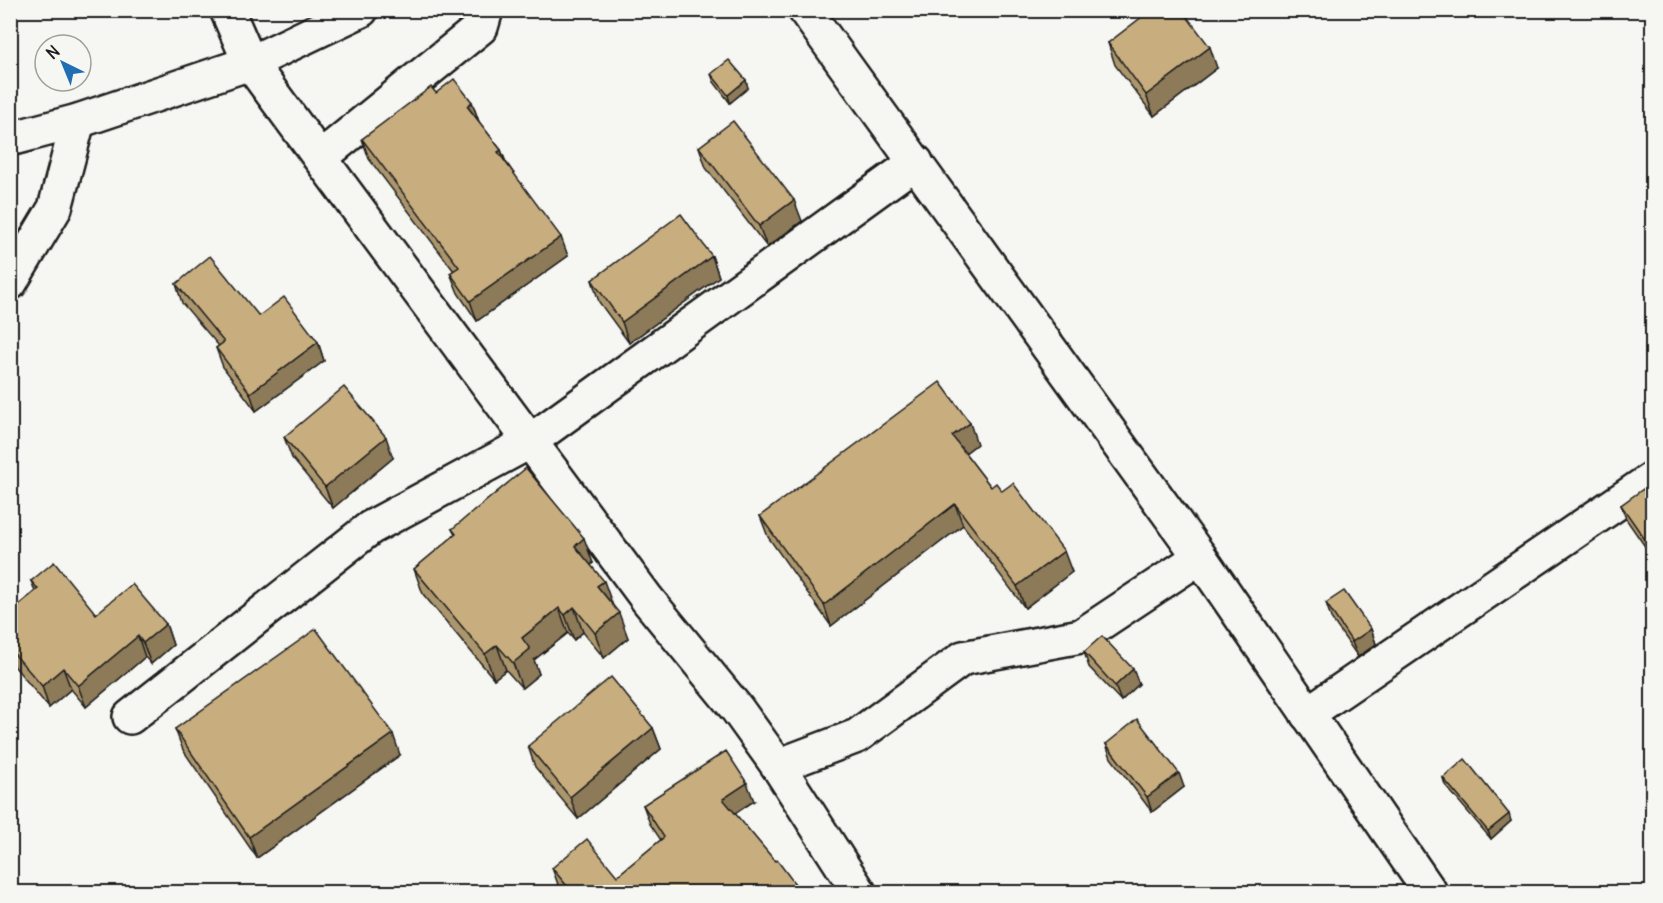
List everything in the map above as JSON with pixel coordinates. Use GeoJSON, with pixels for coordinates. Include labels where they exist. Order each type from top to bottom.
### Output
{"type":"FeatureCollection","features":[{"type":"Feature","properties":{"kind":"street"},"geometry":{"type":"LineString","coordinates":[[227,10],[250,63],[529,442],[778,766],[859,892]]}},
{"type":"Feature","properties":{"kind":"street"},"geometry":{"type":"LineString","coordinates":[[10,140],[78,121],[250,63],[361,10]]}},
{"type":"Feature","properties":{"kind":"street"},"geometry":{"type":"LineString","coordinates":[[320,158],[481,27],[486,10]]}},
{"type":"Feature","properties":{"kind":"street"},"geometry":{"type":"LineString","coordinates":[[805,10],[1200,557],[1430,892]]}},
{"type":"Feature","properties":{"kind":"street"},"geometry":{"type":"LineString","coordinates":[[10,283],[55,208],[78,121]]}},
{"type":"Feature","properties":{"kind":"street"},"geometry":{"type":"LineString","coordinates":[[130,717],[370,528],[529,442],[916,162]]}},
{"type":"Feature","properties":{"kind":"street"},"geometry":{"type":"LineString","coordinates":[[1307,714],[1653,479]]}},
{"type":"Feature","properties":{"kind":"street"},"geometry":{"type":"LineString","coordinates":[[778,766],[857,736],[963,658],[1081,636],[1200,557]]}},
{"type":"Feature","properties":{"kind":"building"},"geometry":{"type":"Polygon","coordinates":[[[1151,10],[1182,10],[1210,47],[1146,95],[1108,43],[1151,10]]]}},
{"type":"Feature","properties":{"kind":"building"},"geometry":{"type":"Polygon","coordinates":[[[729,60],[746,80],[728,95],[711,74],[729,60]]]}},
{"type":"Feature","properties":{"kind":"building"},"geometry":{"type":"Polygon","coordinates":[[[454,79],[472,102],[467,106],[501,150],[498,152],[561,237],[470,301],[450,273],[459,267],[362,139],[431,87],[436,93],[454,79]]]}},
{"type":"Feature","properties":{"kind":"building"},"geometry":{"type":"Polygon","coordinates":[[[733,121],[794,200],[759,226],[699,147],[733,121]]]}},
{"type":"Feature","properties":{"kind":"building"},"geometry":{"type":"Polygon","coordinates":[[[681,214],[712,256],[622,322],[592,280],[681,214]]]}},
{"type":"Feature","properties":{"kind":"building"},"geometry":{"type":"Polygon","coordinates":[[[210,256],[259,316],[284,297],[318,342],[250,393],[216,348],[224,342],[176,284],[210,256]]]}},
{"type":"Feature","properties":{"kind":"building"},"geometry":{"type":"Polygon","coordinates":[[[940,382],[970,423],[952,436],[991,487],[996,483],[1002,491],[1013,483],[1064,551],[1017,586],[955,504],[824,605],[760,516],[940,382]]]}},
{"type":"Feature","properties":{"kind":"building"},"geometry":{"type":"Polygon","coordinates":[[[344,387],[386,437],[325,487],[284,437],[344,387]]]}},
{"type":"Feature","properties":{"kind":"building"},"geometry":{"type":"Polygon","coordinates":[[[526,468],[584,538],[575,546],[604,581],[597,586],[619,613],[595,633],[574,607],[565,615],[559,608],[522,638],[530,649],[513,663],[497,645],[485,654],[414,569],[456,534],[452,529],[526,468]]]}},
{"type":"Feature","properties":{"kind":"building"},"geometry":{"type":"Polygon","coordinates":[[[1643,489],[1653,503],[1653,551],[1621,505],[1643,489]]]}},
{"type":"Feature","properties":{"kind":"building"},"geometry":{"type":"Polygon","coordinates":[[[54,562],[96,614],[132,584],[166,624],[143,643],[138,636],[78,686],[63,668],[42,686],[10,649],[10,623],[14,621],[10,617],[10,612],[38,589],[31,581],[54,562]]]}},
{"type":"Feature","properties":{"kind":"building"},"geometry":{"type":"Polygon","coordinates":[[[1344,591],[1371,629],[1352,642],[1326,603],[1344,591]]]}},
{"type":"Feature","properties":{"kind":"building"},"geometry":{"type":"Polygon","coordinates":[[[316,629],[393,734],[249,837],[175,729],[316,629]]]}},
{"type":"Feature","properties":{"kind":"building"},"geometry":{"type":"Polygon","coordinates":[[[1102,636],[1133,669],[1115,686],[1084,652],[1102,636]]]}},
{"type":"Feature","properties":{"kind":"building"},"geometry":{"type":"Polygon","coordinates":[[[611,677],[653,728],[570,797],[528,746],[611,677]]]}},
{"type":"Feature","properties":{"kind":"building"},"geometry":{"type":"Polygon","coordinates":[[[1137,719],[1179,773],[1147,797],[1106,744],[1137,719]]]}},
{"type":"Feature","properties":{"kind":"building"},"geometry":{"type":"Polygon","coordinates":[[[726,751],[747,783],[723,799],[775,861],[777,860],[801,892],[572,892],[552,868],[587,839],[617,876],[664,837],[643,805],[726,751]]]}},
{"type":"Feature","properties":{"kind":"building"},"geometry":{"type":"Polygon","coordinates":[[[1465,759],[1509,814],[1488,831],[1443,778],[1465,759]]]}}]}
